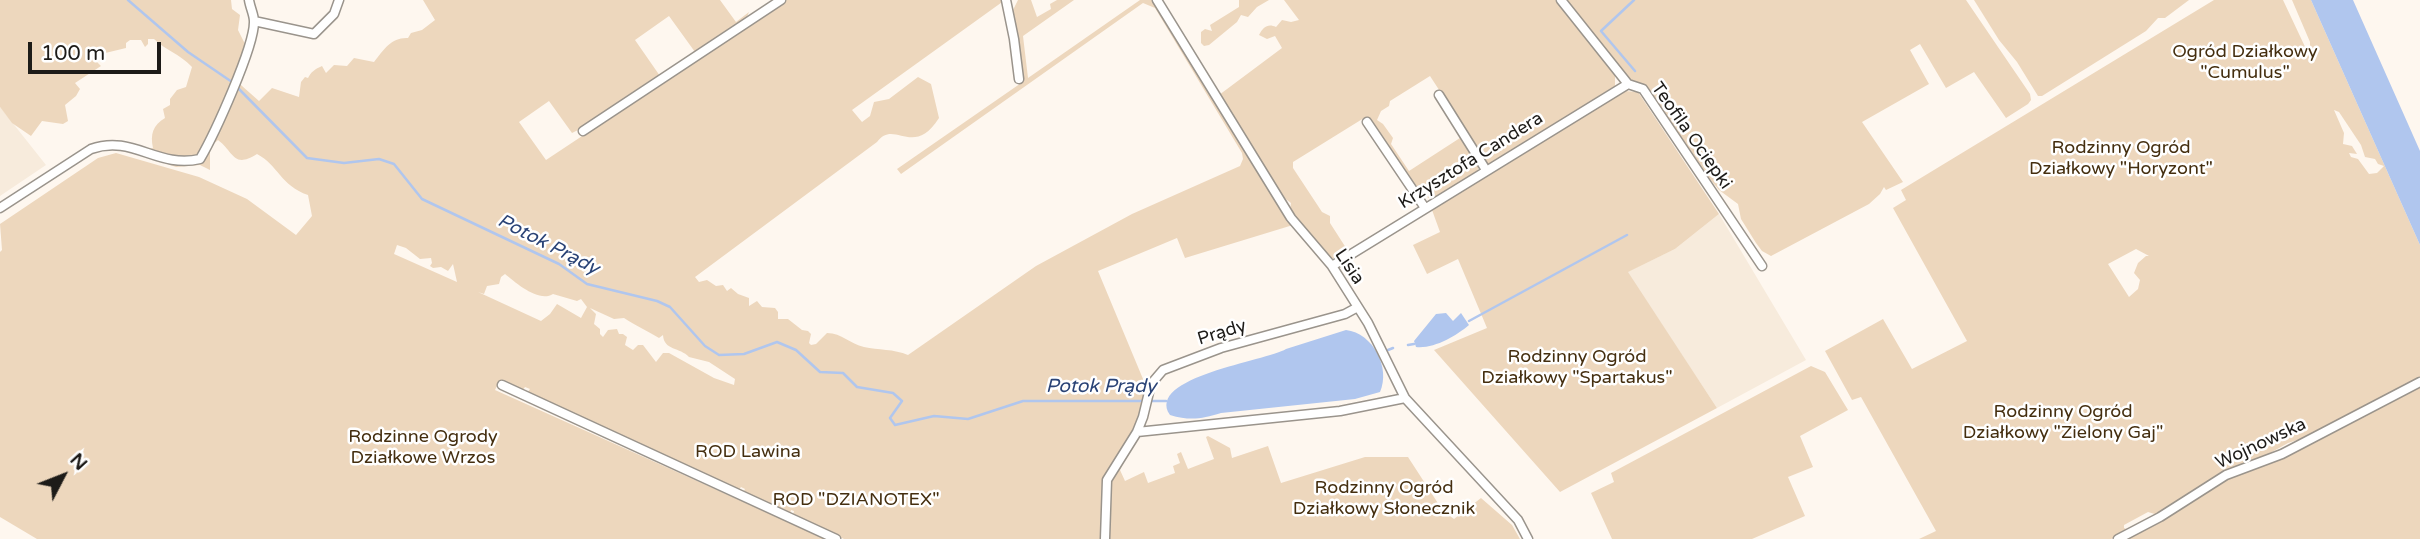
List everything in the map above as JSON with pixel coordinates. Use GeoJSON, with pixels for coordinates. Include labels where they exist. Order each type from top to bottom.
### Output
{"type":"FeatureCollection","features":[{"type":"Feature","properties":{"kind":"street"},"geometry":{"type":"LineString","coordinates":[[0,208],[91,149],[103,145],[130,146],[171,162],[200,159],[211,141],[251,43],[254,21],[249,0]]}},
{"type":"Feature","properties":{"kind":"street"},"geometry":{"type":"LineString","coordinates":[[254,21],[314,34],[334,14],[340,0]]}},
{"type":"Feature","properties":{"kind":"street"},"geometry":{"type":"LineString","coordinates":[[583,131],[781,0]]}},
{"type":"Feature","properties":{"kind":"street"},"geometry":{"type":"LineString","coordinates":[[1006,0],[1019,79]]}},
{"type":"Feature","properties":{"kind":"street","name":"Lisia"},"geometry":{"type":"LineString","coordinates":[[1157,0],[1291,218],[1332,266],[1378,340],[1405,398],[1518,520],[1528,539]]}},
{"type":"Feature","properties":{"kind":"street","name":"Teofila Ociepki"},"geometry":{"type":"LineString","coordinates":[[1561,0],[1628,84],[1643,89],[1762,266]]}},
{"type":"Feature","properties":{"kind":"street","name":"Krzysztofa Candera"},"geometry":{"type":"LineString","coordinates":[[1332,266],[1628,84]]}},
{"type":"Feature","properties":{"kind":"street"},"geometry":{"type":"LineString","coordinates":[[1439,95],[1486,170]]}},
{"type":"Feature","properties":{"kind":"street"},"geometry":{"type":"LineString","coordinates":[[1367,122],[1425,208]]}},
{"type":"Feature","properties":{"kind":"street","name":"Prądy"},"geometry":{"type":"LineString","coordinates":[[1105,539],[1107,480],[1137,432],[1151,384],[1163,369],[1221,348],[1345,314],[1356,308]]}},
{"type":"Feature","properties":{"kind":"street","name":"Wojnowska"},"geometry":{"type":"LineString","coordinates":[[2118,539],[2160,517],[2226,475],[2282,454],[2420,382]]}},
{"type":"Feature","properties":{"kind":"street"},"geometry":{"type":"LineString","coordinates":[[502,385],[836,539]]}},
{"type":"Feature","properties":{"kind":"street"},"geometry":{"type":"LineString","coordinates":[[1137,432],[1340,411],[1405,398]]}},
{"type":"Feature","properties":{"kind":"shaded area"},"geometry":{"type":"Polygon","coordinates":[[[0,107],[46,165],[0,196],[0,107]]]}},
{"type":"Feature","properties":{"kind":"shaded area"},"geometry":{"type":"Polygon","coordinates":[[[1719,214],[1806,360],[1717,408],[1627,272],[1675,249],[1719,214]]]}},
{"type":"Feature","properties":{"kind":"green space"},"geometry":{"type":"Polygon","coordinates":[[[0,0],[231,0],[232,9],[240,15],[238,30],[245,44],[233,78],[259,101],[272,88],[299,97],[301,82],[322,66],[326,73],[334,65],[347,66],[354,58],[374,62],[393,42],[408,38],[411,33],[422,30],[435,20],[423,0],[720,0],[736,22],[749,12],[745,22],[695,52],[669,16],[635,40],[660,76],[684,61],[572,133],[549,101],[519,122],[546,160],[787,0],[1005,0],[852,110],[862,122],[870,116],[874,102],[889,99],[918,77],[931,84],[939,118],[930,130],[921,136],[883,136],[695,277],[699,282],[707,280],[716,286],[723,285],[727,291],[731,288],[749,298],[749,306],[757,301],[762,307],[775,308],[778,319],[788,319],[811,334],[811,345],[816,344],[827,333],[832,333],[864,347],[908,355],[1036,266],[1132,214],[1240,166],[1242,153],[1155,8],[1143,3],[901,174],[897,169],[1024,81],[1013,10],[1018,0],[1031,0],[1037,17],[1051,9],[1050,4],[1057,0],[1074,0],[1023,36],[1028,78],[1140,0],[1153,0],[1286,221],[1293,225],[1185,258],[1177,238],[1098,271],[1148,391],[1131,447],[1120,470],[1125,481],[1144,472],[1148,483],[1175,473],[1173,466],[1180,463],[1177,454],[1181,452],[1188,469],[1214,459],[1206,437],[1208,436],[1230,448],[1232,458],[1268,446],[1281,483],[1365,457],[1408,457],[1443,511],[1454,519],[1481,498],[1512,525],[1520,539],[1110,539],[1107,478],[1103,539],[844,539],[793,515],[794,511],[791,510],[790,514],[743,493],[745,489],[741,487],[738,491],[526,394],[530,389],[525,387],[522,391],[499,382],[495,390],[826,539],[37,539],[0,517],[0,224],[98,158],[116,153],[199,177],[247,199],[296,235],[312,216],[308,195],[292,186],[257,154],[243,160],[238,159],[218,140],[210,147],[210,170],[200,165],[176,167],[148,157],[147,150],[153,148],[153,130],[165,118],[163,109],[170,105],[170,99],[177,90],[186,87],[192,67],[154,39],[148,39],[145,47],[141,40],[130,40],[126,43],[126,48],[97,55],[95,60],[101,66],[75,83],[80,89],[65,105],[68,121],[63,124],[42,121],[31,136],[12,123],[0,107],[0,0]],[[397,245],[394,254],[457,282],[453,264],[448,271],[441,267],[433,268],[430,266],[431,258],[420,259],[406,248],[397,245]],[[505,274],[499,284],[487,286],[484,294],[478,292],[541,321],[557,304],[581,318],[587,307],[581,299],[577,301],[553,294],[541,296],[528,291],[505,274]],[[590,308],[596,314],[594,324],[603,337],[608,330],[617,329],[619,334],[627,337],[625,345],[633,350],[638,345],[643,345],[656,362],[663,353],[669,353],[714,378],[734,385],[735,379],[709,362],[689,357],[666,344],[663,335],[659,338],[624,318],[614,319],[590,308]]]}},
{"type":"Feature","properties":{"kind":"green space"},"geometry":{"type":"Polygon","coordinates":[[[1239,0],[1269,0],[1257,7],[1248,17],[1241,15],[1237,22],[1209,45],[1204,46],[1201,43],[1201,32],[1205,29],[1212,31],[1210,25],[1239,7],[1239,0]]]}},
{"type":"Feature","properties":{"kind":"green space"},"geometry":{"type":"Polygon","coordinates":[[[1284,0],[1556,0],[1615,74],[1615,86],[1488,165],[1430,76],[1390,101],[1377,120],[1393,138],[1391,144],[1409,171],[1463,136],[1479,166],[1477,172],[1438,196],[1428,198],[1423,188],[1420,191],[1369,121],[1364,118],[1293,162],[1293,168],[1322,212],[1330,216],[1330,223],[1348,251],[1337,258],[1330,258],[1290,210],[1291,203],[1279,194],[1219,95],[1282,48],[1275,36],[1267,39],[1259,35],[1266,26],[1276,27],[1282,20],[1299,20],[1284,0]]]}},
{"type":"Feature","properties":{"kind":"green space"},"geometry":{"type":"Polygon","coordinates":[[[1566,0],[1966,0],[2030,94],[2031,100],[2006,118],[1974,72],[1946,88],[1920,44],[1910,50],[1929,84],[1862,122],[1903,182],[1886,190],[1884,187],[1869,204],[1771,256],[1762,251],[1756,243],[1741,219],[1738,204],[1719,190],[1703,171],[1653,96],[1644,86],[1628,78],[1566,0]]]}},
{"type":"Feature","properties":{"kind":"green space"},"geometry":{"type":"Polygon","coordinates":[[[1974,0],[2189,0],[2165,18],[2158,18],[2146,31],[2038,96],[1974,0]]]}},
{"type":"Feature","properties":{"kind":"green space"},"geometry":{"type":"Polygon","coordinates":[[[2214,0],[2283,0],[2307,51],[2310,42],[2292,0],[2311,0],[2420,245],[2420,379],[2316,434],[2288,443],[2261,458],[2228,470],[2158,515],[2148,512],[2124,525],[2128,530],[2111,539],[1919,539],[1936,531],[1861,397],[1852,400],[1825,351],[1883,319],[1912,369],[1967,341],[1893,208],[1906,200],[1901,190],[2214,0]],[[2334,110],[2344,133],[2343,144],[2352,146],[2357,154],[2349,153],[2351,157],[2358,159],[2369,174],[2377,173],[2384,166],[2378,164],[2375,159],[2365,157],[2361,145],[2339,112],[2334,110]],[[2136,249],[2108,264],[2129,297],[2138,289],[2140,280],[2134,273],[2138,263],[2149,256],[2136,249]]]}},
{"type":"Feature","properties":{"kind":"green space","name":"Rodzinny Ogród Działkowy \"Spartakus\""},"geometry":{"type":"Polygon","coordinates":[[[1625,91],[1638,92],[1719,214],[1675,249],[1628,272],[1717,408],[1560,492],[1434,350],[1487,328],[1458,259],[1427,274],[1413,245],[1440,232],[1432,210],[1625,91]]]}},
{"type":"Feature","properties":{"kind":"green space","name":"Rodzinny Ogród Działkowy \"Spartakus\""},"geometry":{"type":"Polygon","coordinates":[[[1811,366],[1825,372],[1848,410],[1800,436],[1813,467],[1788,477],[1805,516],[1752,539],[1612,539],[1591,493],[1614,482],[1611,473],[1811,366]]]}},
{"type":"Feature","properties":{"kind":"green space"},"geometry":{"type":"Polygon","coordinates":[[[2420,384],[2420,539],[2122,539],[2212,486],[2420,384]]]}},
{"type":"Feature","properties":{"kind":"water"},"geometry":{"type":"Polygon","coordinates":[[[2311,0],[2353,0],[2420,151],[2420,245],[2311,0]]]}},
{"type":"Feature","properties":{"kind":"water"},"geometry":{"type":"Polygon","coordinates":[[[1446,313],[1453,321],[1461,313],[1469,325],[1444,341],[1416,347],[1414,341],[1436,314],[1446,313]]]}},
{"type":"Feature","properties":{"kind":"water"},"geometry":{"type":"Polygon","coordinates":[[[1346,330],[1364,338],[1377,353],[1383,373],[1380,392],[1355,399],[1221,413],[1208,417],[1184,418],[1170,415],[1167,402],[1175,390],[1190,381],[1346,330]]]}},
{"type":"Feature","properties":{"kind":"waterway","name":"Potok Prądy"},"geometry":{"type":"LineString","coordinates":[[128,0],[188,52],[232,82]]}},
{"type":"Feature","properties":{"kind":"waterway","name":"Potok Prądy"},"geometry":{"type":"LineString","coordinates":[[1634,0],[1601,31],[1635,71]]}},
{"type":"Feature","properties":{"kind":"waterway","name":"Potok Prądy"},"geometry":{"type":"LineString","coordinates":[[237,87],[307,158],[344,163],[379,159],[394,164],[422,199],[559,264],[587,284],[657,301],[670,307],[705,346],[719,355],[744,354],[777,342],[796,350],[820,372],[843,373],[857,387],[893,393],[902,401],[890,418],[895,425],[934,416],[968,419],[1023,401],[1144,401]]}},
{"type":"Feature","properties":{"kind":"waterway","name":"Potok Prądy"},"geometry":{"type":"LineString","coordinates":[[1469,321],[1627,235]]}},
{"type":"Feature","properties":{"kind":"waterway"},"geometry":{"type":"LineString","coordinates":[[1408,345],[1414,344]]}},
{"type":"Feature","properties":{"kind":"waterway","name":"Potok Prądy"},"geometry":{"type":"LineString","coordinates":[[1388,350],[1393,348]]}},
{"type":"Feature","properties":{"kind":"waterway","name":"Potok Prądy"},"geometry":{"type":"LineString","coordinates":[[1150,401],[1166,401]]}},
{"type":"Feature","properties":{"kind":"park label","name":"Ogród Działkowy \"Cumulus\""},"geometry":{"type":"Point","coordinates":[2245,62]}},
{"type":"Feature","properties":{"kind":"park label","name":"Rodzinny Ogród Działkowy \"Horyzont\""},"geometry":{"type":"Point","coordinates":[2121,158]}},
{"type":"Feature","properties":{"kind":"park label","name":"Rodzinny Ogród Działkowy \"Zielony Gaj\""},"geometry":{"type":"Point","coordinates":[2063,422]}},
{"type":"Feature","properties":{"kind":"park label","name":"Rodzinne Ogrody Działkowe Wrzos"},"geometry":{"type":"Point","coordinates":[423,447]}},
{"type":"Feature","properties":{"kind":"park label","name":"ROD Lawina"},"geometry":{"type":"Point","coordinates":[748,452]}},
{"type":"Feature","properties":{"kind":"park label","name":"Rodzinny Ogród Działkowy Słonecznik"},"geometry":{"type":"Point","coordinates":[1384,498]}},
{"type":"Feature","properties":{"kind":"park label","name":"ROD \"DZIANOTEX\""},"geometry":{"type":"Point","coordinates":[856,500]}}]}
